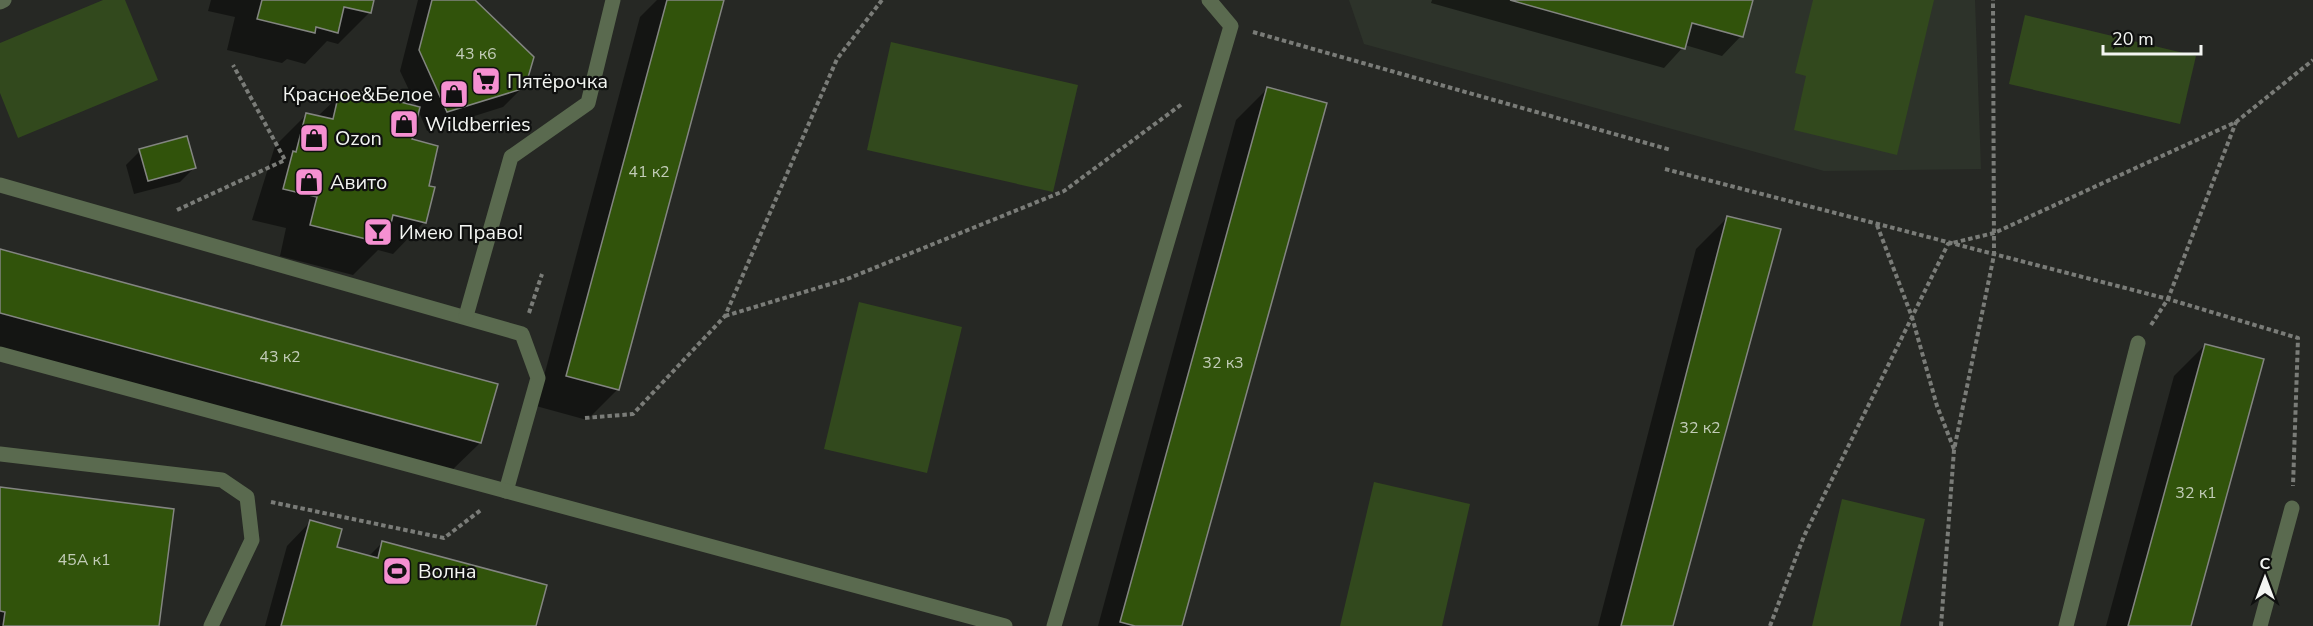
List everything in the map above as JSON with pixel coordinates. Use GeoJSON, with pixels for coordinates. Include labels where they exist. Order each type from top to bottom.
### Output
{"type":"FeatureCollection","features":[{"type":"Feature","properties":{"kind":"street"},"geometry":{"type":"LineString","coordinates":[[0,2],[4,0]]}},
{"type":"Feature","properties":{"kind":"street"},"geometry":{"type":"LineString","coordinates":[[466,316],[511,157],[588,103],[612,0]]}},
{"type":"Feature","properties":{"kind":"street"},"geometry":{"type":"LineString","coordinates":[[1054,626],[1231,26],[1209,0]]}},
{"type":"Feature","properties":{"kind":"street"},"geometry":{"type":"LineString","coordinates":[[0,184],[466,316],[522,334],[538,378],[506,491]]}},
{"type":"Feature","properties":{"kind":"street"},"geometry":{"type":"LineString","coordinates":[[2066,626],[2138,343]]}},
{"type":"Feature","properties":{"kind":"street"},"geometry":{"type":"LineString","coordinates":[[0,354],[1005,626]]}},
{"type":"Feature","properties":{"kind":"street"},"geometry":{"type":"LineString","coordinates":[[0,453],[222,480],[247,497],[252,540],[211,626]]}},
{"type":"Feature","properties":{"kind":"street"},"geometry":{"type":"LineString","coordinates":[[2260,626],[2292,508]]}},
{"type":"Feature","properties":{"kind":"path"},"geometry":{"type":"LineString","coordinates":[[585,418],[633,414],[724,316],[837,58],[882,0]]}},
{"type":"Feature","properties":{"kind":"path"},"geometry":{"type":"LineString","coordinates":[[1941,626],[1954,450],[1994,255],[1993,0]]}},
{"type":"Feature","properties":{"kind":"path"},"geometry":{"type":"LineString","coordinates":[[1231,26],[1671,150]]}},
{"type":"Feature","properties":{"kind":"path"},"geometry":{"type":"LineString","coordinates":[[1948,244],[1994,233],[2236,122],[2313,60]]}},
{"type":"Feature","properties":{"kind":"path"},"geometry":{"type":"LineString","coordinates":[[144,225],[285,160],[233,64]]}},
{"type":"Feature","properties":{"kind":"path"},"geometry":{"type":"LineString","coordinates":[[724,316],[847,279],[1064,191],[1186,101]]}},
{"type":"Feature","properties":{"kind":"path"},"geometry":{"type":"LineString","coordinates":[[2138,343],[2168,299],[2236,122]]}},
{"type":"Feature","properties":{"kind":"path"},"geometry":{"type":"LineString","coordinates":[[1665,169],[2168,299],[2298,338],[2292,508]]}},
{"type":"Feature","properties":{"kind":"path"},"geometry":{"type":"LineString","coordinates":[[1877,225],[1912,317],[1937,406],[1954,450]]}},
{"type":"Feature","properties":{"kind":"path"},"geometry":{"type":"LineString","coordinates":[[1770,626],[1804,536],[1948,244]]}},
{"type":"Feature","properties":{"kind":"path"},"geometry":{"type":"LineString","coordinates":[[522,334],[542,274]]}},
{"type":"Feature","properties":{"kind":"path"},"geometry":{"type":"LineString","coordinates":[[247,497],[444,538],[506,491]]}},
{"type":"Feature","properties":{"kind":"shaded area"},"geometry":{"type":"Polygon","coordinates":[[[1349,0],[1975,0],[1981,169],[1824,171],[1364,44],[1349,0]]]}},
{"type":"Feature","properties":{"kind":"green space"},"geometry":{"type":"Polygon","coordinates":[[[103,0],[125,0],[158,80],[18,138],[0,93],[0,43],[103,0]]]}},
{"type":"Feature","properties":{"kind":"green space"},"geometry":{"type":"Polygon","coordinates":[[[1813,0],[1934,0],[1897,155],[1794,130],[1806,76],[1795,73],[1813,0]]]}},
{"type":"Feature","properties":{"kind":"green space"},"geometry":{"type":"Polygon","coordinates":[[[2025,15],[2196,56],[2180,124],[2009,84],[2025,15]]]}},
{"type":"Feature","properties":{"kind":"green space"},"geometry":{"type":"Polygon","coordinates":[[[891,42],[1078,85],[1053,192],[867,150],[891,42]]]}},
{"type":"Feature","properties":{"kind":"green space"},"geometry":{"type":"Polygon","coordinates":[[[859,302],[962,327],[927,473],[824,449],[859,302]]]}},
{"type":"Feature","properties":{"kind":"green space"},"geometry":{"type":"Polygon","coordinates":[[[1374,482],[1470,504],[1442,626],[1340,626],[1374,482]]]}},
{"type":"Feature","properties":{"kind":"green space"},"geometry":{"type":"Polygon","coordinates":[[[1842,499],[1925,519],[1900,626],[1812,626],[1842,499]]]}},
{"type":"Feature","properties":{"kind":"building"},"geometry":{"type":"Polygon","coordinates":[[[262,0],[374,0],[371,13],[344,7],[338,33],[316,27],[315,33],[257,19],[262,0]]]}},
{"type":"Feature","properties":{"kind":"building"},"geometry":{"type":"Polygon","coordinates":[[[432,0],[475,0],[534,57],[525,88],[447,112],[419,50],[432,0]]]}},
{"type":"Feature","properties":{"kind":"building"},"geometry":{"type":"Polygon","coordinates":[[[667,0],[724,0],[619,390],[566,376],[667,0]]]}},
{"type":"Feature","properties":{"kind":"building"},"geometry":{"type":"Polygon","coordinates":[[[1510,0],[1753,0],[1743,37],[1692,23],[1685,49],[1510,0]]]}},
{"type":"Feature","properties":{"kind":"building"},"geometry":{"type":"Polygon","coordinates":[[[1267,87],[1327,103],[1182,626],[1135,626],[1120,622],[1267,87]]]}},
{"type":"Feature","properties":{"kind":"building"},"geometry":{"type":"Polygon","coordinates":[[[362,92],[420,107],[412,139],[438,146],[429,186],[435,187],[426,223],[393,215],[386,244],[310,225],[317,197],[283,189],[306,113],[333,119],[339,93],[361,98],[362,92]]]}},
{"type":"Feature","properties":{"kind":"building"},"geometry":{"type":"Polygon","coordinates":[[[187,136],[196,168],[148,181],[139,149],[187,136]]]}},
{"type":"Feature","properties":{"kind":"building"},"geometry":{"type":"Polygon","coordinates":[[[1727,216],[1781,229],[1673,626],[1621,626],[1727,216]]]}},
{"type":"Feature","properties":{"kind":"building"},"geometry":{"type":"Polygon","coordinates":[[[0,249],[498,384],[481,443],[0,313],[0,249]]]}},
{"type":"Feature","properties":{"kind":"building"},"geometry":{"type":"Polygon","coordinates":[[[2205,344],[2264,359],[2191,626],[2128,626],[2205,344]]]}},
{"type":"Feature","properties":{"kind":"building"},"geometry":{"type":"Polygon","coordinates":[[[0,487],[174,509],[159,626],[3,626],[5,612],[0,611],[0,487]]]}},
{"type":"Feature","properties":{"kind":"building","name":"Волна"},"geometry":{"type":"Polygon","coordinates":[[[310,520],[342,529],[337,547],[378,558],[382,541],[547,585],[536,626],[281,626],[310,520]]]}},
{"type":"Feature","properties":{"kind":"place","name":"Пятёрочка"},"geometry":{"type":"Point","coordinates":[486,81]}},
{"type":"Feature","properties":{"kind":"place","name":"Красное&Белое"},"geometry":{"type":"Point","coordinates":[454,94]}},
{"type":"Feature","properties":{"kind":"place","name":"Wildberries"},"geometry":{"type":"Point","coordinates":[404,124]}},
{"type":"Feature","properties":{"kind":"place","name":"Ozon"},"geometry":{"type":"Point","coordinates":[314,138]}},
{"type":"Feature","properties":{"kind":"place","name":"Авито"},"geometry":{"type":"Point","coordinates":[309,182]}},
{"type":"Feature","properties":{"kind":"place","name":"Имею Право!"},"geometry":{"type":"Point","coordinates":[378,232]}},
{"type":"Feature","properties":{"kind":"place","name":"Волна"},"geometry":{"type":"Point","coordinates":[397,571]}}]}
